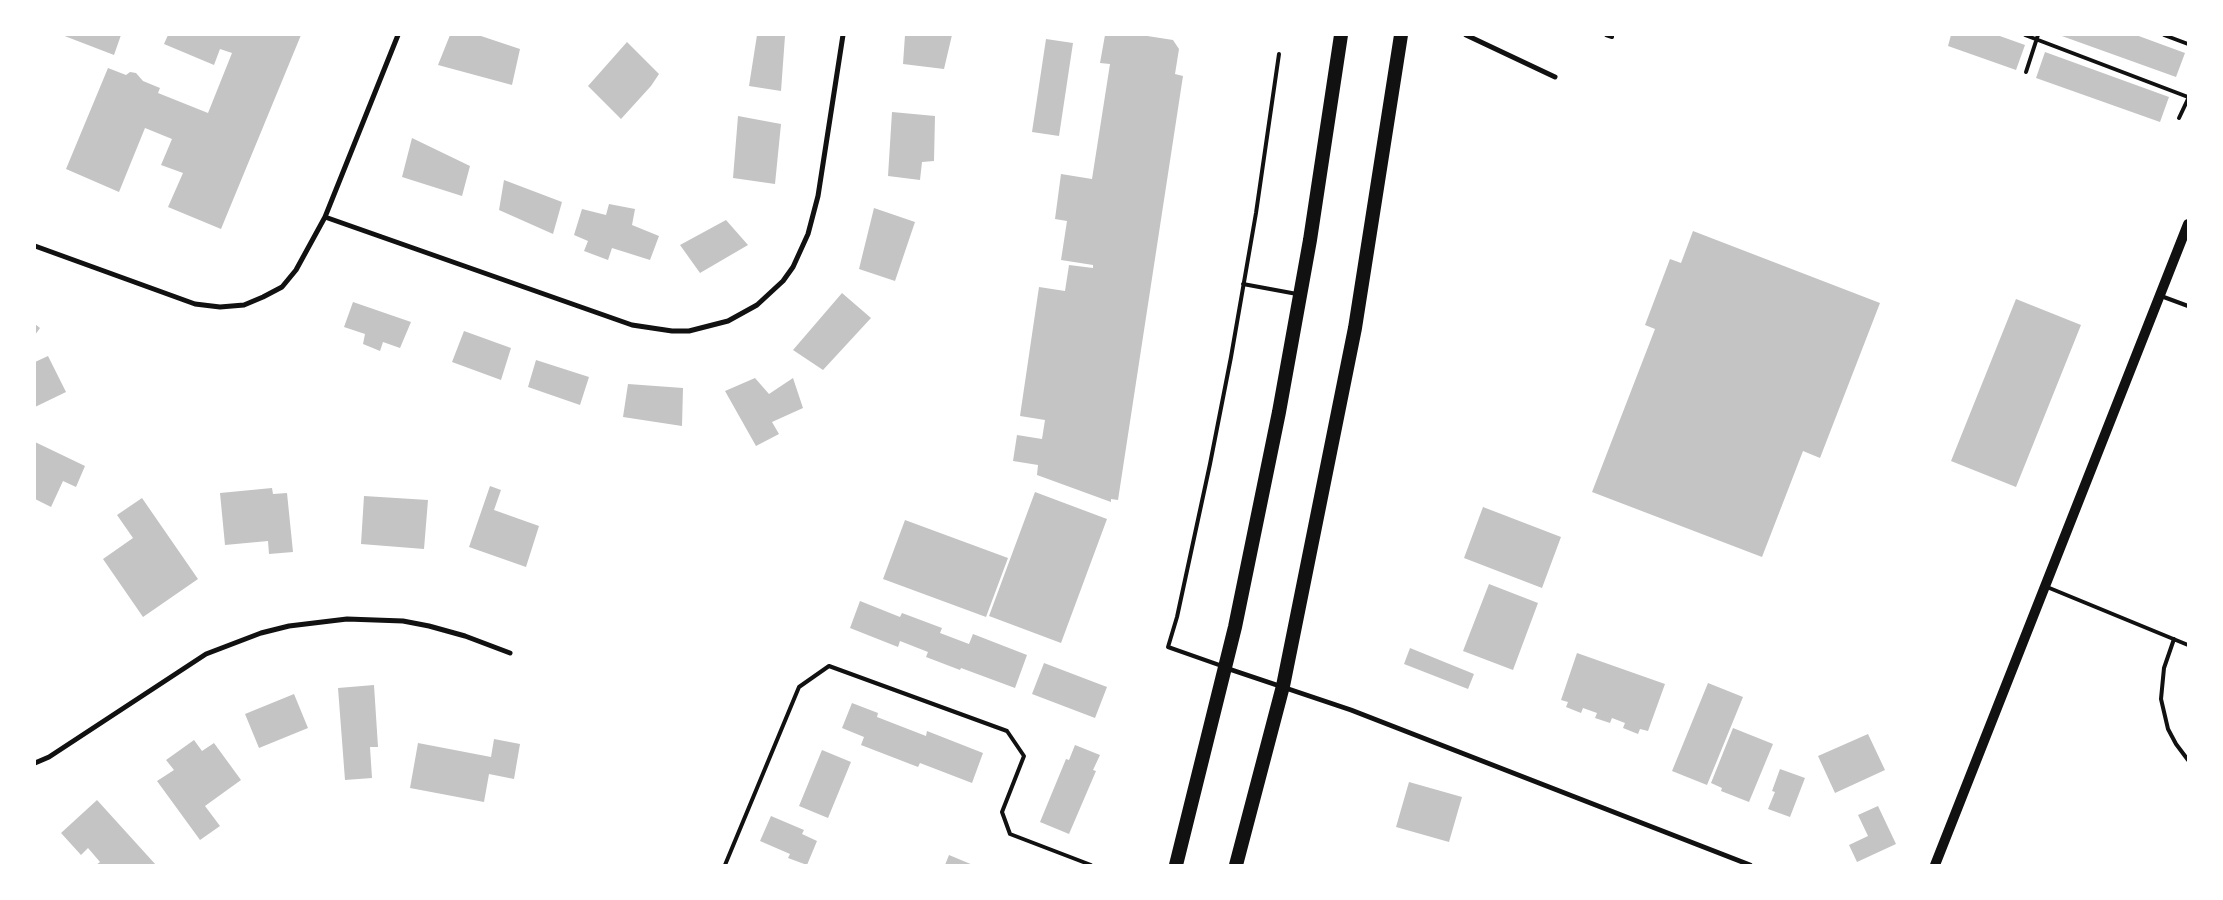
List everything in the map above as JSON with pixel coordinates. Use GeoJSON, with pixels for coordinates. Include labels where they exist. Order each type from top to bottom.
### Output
{"type":"FeatureCollection","features":[{"type":"Feature","properties":{"kind":"highway"},"geometry":{"type":"LineString","coordinates":[[1176,865],[1225,668],[1279,412],[1300,295],[1341,35]]}},
{"type":"Feature","properties":{"kind":"highway"},"geometry":{"type":"LineString","coordinates":[[1236,865],[1283,686],[1355,328],[1401,35]]}},
{"type":"Feature","properties":{"kind":"main road"},"geometry":{"type":"LineString","coordinates":[[1935,865],[2188,224]]}},
{"type":"Feature","properties":{"kind":"street"},"geometry":{"type":"LineString","coordinates":[[35,246],[195,304],[220,308],[244,305],[282,287],[296,270],[325,217],[398,35]]}},
{"type":"Feature","properties":{"kind":"street"},"geometry":{"type":"LineString","coordinates":[[325,217],[632,325],[672,331],[689,330],[728,321],[757,305],[783,281],[808,234],[818,196],[843,35]]}},
{"type":"Feature","properties":{"kind":"street"},"geometry":{"type":"LineString","coordinates":[[1466,35],[1555,77]]}},
{"type":"Feature","properties":{"kind":"street"},"geometry":{"type":"LineString","coordinates":[[35,764],[49,757],[206,654],[261,633],[289,626],[347,619],[404,621],[465,636],[510,653]]}},
{"type":"Feature","properties":{"kind":"street"},"geometry":{"type":"LineString","coordinates":[[1225,668],[1351,710],[1750,865]]}},
{"type":"Feature","properties":{"kind":"lane"},"geometry":{"type":"LineString","coordinates":[[1606,35],[1612,37],[1612,35]]}},
{"type":"Feature","properties":{"kind":"lane"},"geometry":{"type":"LineString","coordinates":[[2025,35],[2037,37],[2188,98],[2179,118]]}},
{"type":"Feature","properties":{"kind":"lane"},"geometry":{"type":"LineString","coordinates":[[2164,35],[2188,44]]}},
{"type":"Feature","properties":{"kind":"lane"},"geometry":{"type":"LineString","coordinates":[[2026,72],[2037,37]]}},
{"type":"Feature","properties":{"kind":"lane"},"geometry":{"type":"LineString","coordinates":[[1225,668],[1168,647],[1177,618],[1210,464],[1256,213],[1279,54]]}},
{"type":"Feature","properties":{"kind":"lane"},"geometry":{"type":"LineString","coordinates":[[1243,284],[1300,295]]}},
{"type":"Feature","properties":{"kind":"lane"},"geometry":{"type":"LineString","coordinates":[[2159,295],[2188,306]]}},
{"type":"Feature","properties":{"kind":"lane"},"geometry":{"type":"LineString","coordinates":[[2044,586],[2188,645]]}},
{"type":"Feature","properties":{"kind":"lane"},"geometry":{"type":"LineString","coordinates":[[2174,639],[2164,668],[2161,699],[2168,729],[2188,760]]}},
{"type":"Feature","properties":{"kind":"lane"},"geometry":{"type":"LineString","coordinates":[[725,865],[799,687],[830,666],[1007,731],[1024,756],[1002,812],[1010,834],[1091,865]]}},
{"type":"Feature","properties":{"kind":"building"},"geometry":{"type":"Polygon","coordinates":[[[62,35],[121,35],[114,55],[62,35]]]}},
{"type":"Feature","properties":{"kind":"building"},"geometry":{"type":"Polygon","coordinates":[[[168,35],[301,35],[221,229],[168,207],[183,173],[161,165],[172,139],[145,128],[119,192],[66,169],[108,68],[126,75],[130,72],[136,73],[143,81],[160,88],[158,93],[208,113],[232,53],[220,49],[214,65],[164,44],[168,35]]]}},
{"type":"Feature","properties":{"kind":"building"},"geometry":{"type":"Polygon","coordinates":[[[450,35],[478,35],[520,49],[512,85],[438,65],[450,35]]]}},
{"type":"Feature","properties":{"kind":"building"},"geometry":{"type":"Polygon","coordinates":[[[757,35],[785,36],[781,91],[749,86],[757,35]]]}},
{"type":"Feature","properties":{"kind":"building"},"geometry":{"type":"Polygon","coordinates":[[[905,35],[952,35],[944,69],[903,64],[905,35]]]}},
{"type":"Feature","properties":{"kind":"building"},"geometry":{"type":"Polygon","coordinates":[[[1105,35],[1141,35],[1173,40],[1179,49],[1175,74],[1183,76],[1118,500],[1111,499],[1111,502],[1037,475],[1038,465],[1013,461],[1017,435],[1042,439],[1045,420],[1020,416],[1039,287],[1065,291],[1069,265],[1093,268],[1093,265],[1061,260],[1067,221],[1055,219],[1061,174],[1092,179],[1110,64],[1100,63],[1105,35]]]}},
{"type":"Feature","properties":{"kind":"building"},"geometry":{"type":"Polygon","coordinates":[[[1951,35],[1997,35],[2025,45],[2016,70],[1948,46],[1951,35]]]}},
{"type":"Feature","properties":{"kind":"building"},"geometry":{"type":"Polygon","coordinates":[[[2059,35],[2136,35],[2185,53],[2176,77],[2059,35]]]}},
{"type":"Feature","properties":{"kind":"building"},"geometry":{"type":"Polygon","coordinates":[[[1046,39],[1073,43],[1059,136],[1032,132],[1046,39]]]}},
{"type":"Feature","properties":{"kind":"building"},"geometry":{"type":"Polygon","coordinates":[[[627,42],[659,74],[651,86],[621,119],[588,86],[627,42]]]}},
{"type":"Feature","properties":{"kind":"building"},"geometry":{"type":"Polygon","coordinates":[[[2045,52],[2169,97],[2160,122],[2036,78],[2045,52]]]}},
{"type":"Feature","properties":{"kind":"building"},"geometry":{"type":"Polygon","coordinates":[[[892,112],[935,116],[934,161],[922,162],[920,180],[888,176],[892,112]]]}},
{"type":"Feature","properties":{"kind":"building"},"geometry":{"type":"Polygon","coordinates":[[[738,116],[781,124],[775,184],[733,178],[738,116]]]}},
{"type":"Feature","properties":{"kind":"building"},"geometry":{"type":"Polygon","coordinates":[[[412,138],[470,166],[462,196],[402,177],[412,138]]]}},
{"type":"Feature","properties":{"kind":"building"},"geometry":{"type":"Polygon","coordinates":[[[504,180],[562,202],[553,234],[499,210],[504,180]]]}},
{"type":"Feature","properties":{"kind":"building"},"geometry":{"type":"Polygon","coordinates":[[[609,204],[635,209],[632,225],[659,236],[650,260],[612,248],[608,260],[584,251],[588,241],[574,235],[582,209],[606,215],[609,204]]]}},
{"type":"Feature","properties":{"kind":"building"},"geometry":{"type":"Polygon","coordinates":[[[874,208],[915,222],[895,281],[859,269],[874,208]]]}},
{"type":"Feature","properties":{"kind":"building"},"geometry":{"type":"Polygon","coordinates":[[[726,220],[748,245],[700,273],[680,245],[726,220]]]}},
{"type":"Feature","properties":{"kind":"building"},"geometry":{"type":"Polygon","coordinates":[[[1693,231],[1880,303],[1820,458],[1803,451],[1762,557],[1592,492],[1655,329],[1645,325],[1670,259],[1681,263],[1693,231]]]}},
{"type":"Feature","properties":{"kind":"building"},"geometry":{"type":"Polygon","coordinates":[[[842,293],[871,318],[823,370],[793,350],[842,293]]]}},
{"type":"Feature","properties":{"kind":"building"},"geometry":{"type":"Polygon","coordinates":[[[2016,299],[2081,325],[2016,487],[1951,461],[2016,299]]]}},
{"type":"Feature","properties":{"kind":"building"},"geometry":{"type":"Polygon","coordinates":[[[353,302],[411,322],[400,348],[383,342],[380,351],[363,344],[365,334],[344,327],[353,302]]]}},
{"type":"Feature","properties":{"kind":"building"},"geometry":{"type":"Polygon","coordinates":[[[35,324],[40,328],[35,335],[35,324]]]}},
{"type":"Feature","properties":{"kind":"building"},"geometry":{"type":"Polygon","coordinates":[[[464,331],[511,348],[501,380],[452,362],[464,331]]]}},
{"type":"Feature","properties":{"kind":"building"},"geometry":{"type":"Polygon","coordinates":[[[48,356],[66,392],[35,407],[35,362],[48,356]]]}},
{"type":"Feature","properties":{"kind":"building"},"geometry":{"type":"Polygon","coordinates":[[[536,360],[589,377],[580,405],[528,387],[536,360]]]}},
{"type":"Feature","properties":{"kind":"building"},"geometry":{"type":"Polygon","coordinates":[[[755,378],[769,394],[793,378],[803,408],[772,422],[779,434],[756,446],[725,391],[755,378]]]}},
{"type":"Feature","properties":{"kind":"building"},"geometry":{"type":"Polygon","coordinates":[[[628,384],[683,388],[682,426],[623,417],[628,384]]]}},
{"type":"Feature","properties":{"kind":"building"},"geometry":{"type":"Polygon","coordinates":[[[35,442],[85,466],[76,487],[63,481],[51,507],[35,499],[35,442]]]}},
{"type":"Feature","properties":{"kind":"building"},"geometry":{"type":"Polygon","coordinates":[[[490,486],[501,490],[494,510],[539,526],[526,567],[469,547],[490,486]]]}},
{"type":"Feature","properties":{"kind":"building"},"geometry":{"type":"Polygon","coordinates":[[[272,488],[273,494],[287,493],[293,552],[269,554],[268,541],[225,545],[220,493],[272,488]]]}},
{"type":"Feature","properties":{"kind":"building"},"geometry":{"type":"Polygon","coordinates":[[[1035,492],[1107,519],[1061,643],[989,616],[1035,492]]]}},
{"type":"Feature","properties":{"kind":"building"},"geometry":{"type":"Polygon","coordinates":[[[364,496],[428,500],[424,549],[361,544],[364,496]]]}},
{"type":"Feature","properties":{"kind":"building"},"geometry":{"type":"Polygon","coordinates":[[[142,498],[198,579],[143,617],[103,559],[133,538],[117,515],[142,498]]]}},
{"type":"Feature","properties":{"kind":"building"},"geometry":{"type":"Polygon","coordinates":[[[1483,507],[1561,537],[1542,588],[1464,558],[1483,507]]]}},
{"type":"Feature","properties":{"kind":"building"},"geometry":{"type":"Polygon","coordinates":[[[905,520],[1008,558],[986,617],[883,579],[905,520]]]}},
{"type":"Feature","properties":{"kind":"building"},"geometry":{"type":"Polygon","coordinates":[[[1489,584],[1538,603],[1513,670],[1463,651],[1489,584]]]}},
{"type":"Feature","properties":{"kind":"building"},"geometry":{"type":"Polygon","coordinates":[[[860,601],[900,617],[902,613],[942,628],[940,633],[969,644],[973,634],[1027,655],[1015,688],[926,657],[928,652],[900,641],[898,647],[850,628],[860,601]]]}},
{"type":"Feature","properties":{"kind":"building"},"geometry":{"type":"Polygon","coordinates":[[[1410,648],[1474,674],[1468,689],[1404,664],[1410,648]]]}},
{"type":"Feature","properties":{"kind":"building"},"geometry":{"type":"Polygon","coordinates":[[[1577,653],[1665,684],[1648,731],[1640,729],[1638,734],[1623,728],[1625,723],[1612,718],[1610,723],[1595,718],[1597,713],[1583,708],[1581,713],[1566,707],[1568,702],[1561,700],[1577,653]]]}},
{"type":"Feature","properties":{"kind":"building"},"geometry":{"type":"Polygon","coordinates":[[[1044,663],[1107,687],[1095,718],[1032,694],[1044,663]]]}},
{"type":"Feature","properties":{"kind":"building"},"geometry":{"type":"Polygon","coordinates":[[[1708,683],[1743,697],[1707,785],[1672,771],[1708,683]]]}},
{"type":"Feature","properties":{"kind":"building"},"geometry":{"type":"Polygon","coordinates":[[[374,685],[378,747],[370,747],[372,778],[345,780],[338,688],[374,685]]]}},
{"type":"Feature","properties":{"kind":"building"},"geometry":{"type":"Polygon","coordinates":[[[294,694],[308,728],[259,748],[245,714],[294,694]]]}},
{"type":"Feature","properties":{"kind":"building"},"geometry":{"type":"Polygon","coordinates":[[[852,703],[878,713],[877,717],[926,736],[927,731],[983,753],[972,783],[920,763],[918,767],[861,745],[864,737],[842,728],[852,703]]]}},
{"type":"Feature","properties":{"kind":"building"},"geometry":{"type":"Polygon","coordinates":[[[1733,728],[1773,744],[1749,802],[1721,791],[1722,788],[1711,783],[1733,728]]]}},
{"type":"Feature","properties":{"kind":"building"},"geometry":{"type":"Polygon","coordinates":[[[1868,734],[1885,770],[1835,793],[1818,756],[1868,734]]]}},
{"type":"Feature","properties":{"kind":"building"},"geometry":{"type":"Polygon","coordinates":[[[494,739],[520,744],[514,779],[489,774],[484,802],[410,788],[418,743],[491,757],[494,739]]]}},
{"type":"Feature","properties":{"kind":"building"},"geometry":{"type":"Polygon","coordinates":[[[194,740],[202,751],[214,743],[241,780],[205,806],[220,826],[200,840],[157,781],[174,770],[166,760],[194,740]]]}},
{"type":"Feature","properties":{"kind":"building"},"geometry":{"type":"Polygon","coordinates":[[[1075,745],[1100,755],[1093,770],[1096,771],[1069,834],[1040,822],[1066,759],[1069,760],[1075,745]]]}},
{"type":"Feature","properties":{"kind":"building"},"geometry":{"type":"Polygon","coordinates":[[[822,750],[851,762],[828,818],[799,806],[822,750]]]}},
{"type":"Feature","properties":{"kind":"building"},"geometry":{"type":"Polygon","coordinates":[[[1780,769],[1805,778],[1790,817],[1768,809],[1775,792],[1772,791],[1780,769]]]}},
{"type":"Feature","properties":{"kind":"building"},"geometry":{"type":"Polygon","coordinates":[[[1409,782],[1462,797],[1449,842],[1396,827],[1409,782]]]}},
{"type":"Feature","properties":{"kind":"building"},"geometry":{"type":"Polygon","coordinates":[[[97,800],[156,865],[96,865],[100,862],[88,848],[81,855],[61,833],[97,800]]]}},
{"type":"Feature","properties":{"kind":"building"},"geometry":{"type":"Polygon","coordinates":[[[1878,806],[1896,844],[1857,862],[1849,845],[1868,836],[1858,815],[1878,806]]]}},
{"type":"Feature","properties":{"kind":"building"},"geometry":{"type":"Polygon","coordinates":[[[771,816],[804,830],[802,834],[817,841],[807,865],[788,858],[790,854],[760,841],[771,816]]]}},
{"type":"Feature","properties":{"kind":"building"},"geometry":{"type":"Polygon","coordinates":[[[949,855],[973,865],[945,865],[949,855]]]}}]}
